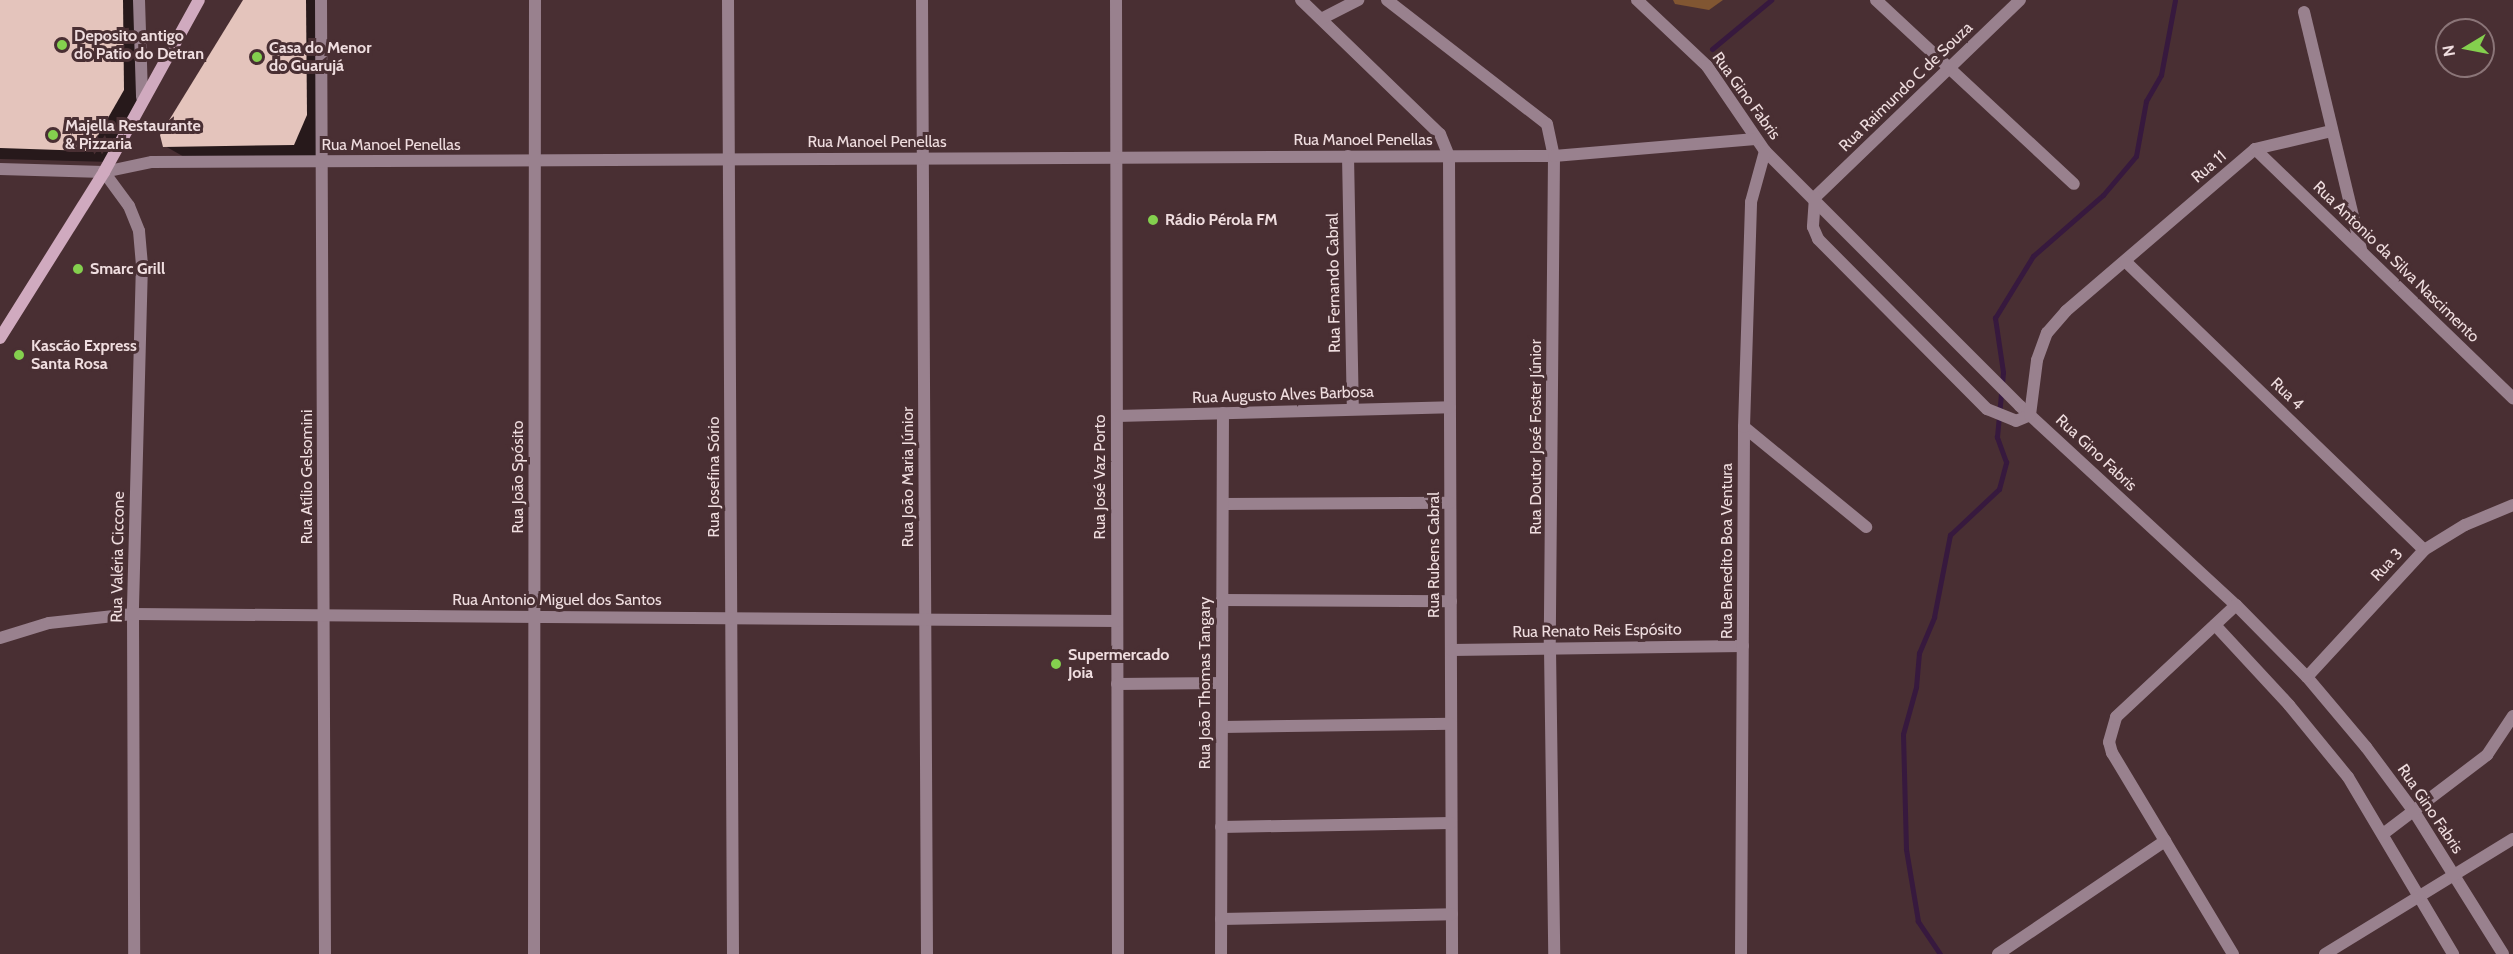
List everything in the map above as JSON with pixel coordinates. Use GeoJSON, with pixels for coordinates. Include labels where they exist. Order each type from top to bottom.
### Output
{"type":"FeatureCollection","features":[{"type":"Feature","properties":{"kind":"street"},"geometry":{"type":"LineString","coordinates":[[139,0],[142,97]]}},
{"type":"Feature","properties":{"kind":"street"},"geometry":{"type":"LineString","coordinates":[[0,338],[104,172],[142,97],[199,0]]}},
{"type":"Feature","properties":{"kind":"street","name":"Rua Atílio Gelsomini"},"geometry":{"type":"LineString","coordinates":[[321,0],[325,954]]}},
{"type":"Feature","properties":{"kind":"street","name":"Rua João Spósito"},"geometry":{"type":"LineString","coordinates":[[534,954],[535,0]]}},
{"type":"Feature","properties":{"kind":"street","name":"Rua Josefina Sório"},"geometry":{"type":"LineString","coordinates":[[728,0],[733,954]]}},
{"type":"Feature","properties":{"kind":"street","name":"Rua João Maria Júnior"},"geometry":{"type":"LineString","coordinates":[[922,0],[927,954]]}},
{"type":"Feature","properties":{"kind":"street","name":"Rua José Vaz Porto"},"geometry":{"type":"LineString","coordinates":[[1116,0],[1118,954]]}},
{"type":"Feature","properties":{"kind":"street"},"geometry":{"type":"LineString","coordinates":[[1301,0],[1440,134],[1449,156]]}},
{"type":"Feature","properties":{"kind":"street"},"geometry":{"type":"LineString","coordinates":[[1321,19],[1358,0]]}},
{"type":"Feature","properties":{"kind":"street","name":"Rua Doutor José Foster Júnior"},"geometry":{"type":"LineString","coordinates":[[1387,0],[1547,124],[1554,156],[1551,649],[1554,954]]}},
{"type":"Feature","properties":{"kind":"street","name":"Rua Gino Fabris"},"geometry":{"type":"LineString","coordinates":[[1637,0],[1707,66],[1765,151],[1815,197],[2020,406],[2236,605],[2307,677],[2366,747],[2415,813],[2503,954]]}},
{"type":"Feature","properties":{"kind":"street"},"geometry":{"type":"LineString","coordinates":[[1876,0],[2074,184]]}},
{"type":"Feature","properties":{"kind":"street","name":"Rua Raimundo C de Souza"},"geometry":{"type":"LineString","coordinates":[[1815,197],[2020,0]]}},
{"type":"Feature","properties":{"kind":"street"},"geometry":{"type":"LineString","coordinates":[[2304,12],[2361,251]]}},
{"type":"Feature","properties":{"kind":"street","name":"Rua 11"},"geometry":{"type":"LineString","coordinates":[[2030,415],[2037,360],[2047,333],[2066,311],[2126,262],[2255,149],[2331,130]]}},
{"type":"Feature","properties":{"kind":"street","name":"Rua Manoel Penellas"},"geometry":{"type":"LineString","coordinates":[[0,169],[104,172],[152,162],[1554,156],[1755,139]]}},
{"type":"Feature","properties":{"kind":"street","name":"Rua Antonio da Silva Nascimento"},"geometry":{"type":"LineString","coordinates":[[2255,149],[2513,398]]}},
{"type":"Feature","properties":{"kind":"street","name":"Rua Benedito Boa Ventura"},"geometry":{"type":"LineString","coordinates":[[1741,954],[1744,427],[1751,202],[1765,151]]}},
{"type":"Feature","properties":{"kind":"street","name":"Rua Fernando Cabral"},"geometry":{"type":"LineString","coordinates":[[1348,156],[1353,409]]}},
{"type":"Feature","properties":{"kind":"street","name":"Rua Rubens Cabral"},"geometry":{"type":"LineString","coordinates":[[1449,156],[1452,954]]}},
{"type":"Feature","properties":{"kind":"street","name":"Rua Valéria Ciccone"},"geometry":{"type":"LineString","coordinates":[[104,172],[129,206],[139,231],[142,263],[133,614],[134,954]]}},
{"type":"Feature","properties":{"kind":"street"},"geometry":{"type":"LineString","coordinates":[[1815,197],[1813,227],[1818,239],[1987,409],[2016,421],[2030,415]]}},
{"type":"Feature","properties":{"kind":"street","name":"Rua 4"},"geometry":{"type":"LineString","coordinates":[[2126,262],[2424,550]]}},
{"type":"Feature","properties":{"kind":"street","name":"Rua Augusto Alves Barbosa"},"geometry":{"type":"LineString","coordinates":[[1117,416],[1450,406]]}},
{"type":"Feature","properties":{"kind":"street","name":"Rua João Thomas Tangary"},"geometry":{"type":"LineString","coordinates":[[1221,954],[1223,413]]}},
{"type":"Feature","properties":{"kind":"street"},"geometry":{"type":"LineString","coordinates":[[1744,427],[1866,526]]}},
{"type":"Feature","properties":{"kind":"street"},"geometry":{"type":"LineString","coordinates":[[1223,504],[1450,503]]}},
{"type":"Feature","properties":{"kind":"street","name":"Rua 3"},"geometry":{"type":"LineString","coordinates":[[2307,677],[2424,550],[2465,525],[2513,506]]}},
{"type":"Feature","properties":{"kind":"street"},"geometry":{"type":"LineString","coordinates":[[1222,600],[1451,601]]}},
{"type":"Feature","properties":{"kind":"street"},"geometry":{"type":"LineString","coordinates":[[2233,954],[2112,753],[2110,728],[2124,708],[2236,605]]}},
{"type":"Feature","properties":{"kind":"street","name":"Rua Antonio Miguel dos Santos"},"geometry":{"type":"LineString","coordinates":[[0,638],[49,623],[133,614],[1117,621]]}},
{"type":"Feature","properties":{"kind":"street"},"geometry":{"type":"LineString","coordinates":[[2215,625],[2289,705],[2348,777],[2453,954]]}},
{"type":"Feature","properties":{"kind":"street","name":"Rua Renato Reis Espósito"},"geometry":{"type":"LineString","coordinates":[[1451,650],[1743,646]]}},
{"type":"Feature","properties":{"kind":"street"},"geometry":{"type":"LineString","coordinates":[[1117,684],[1222,683]]}},
{"type":"Feature","properties":{"kind":"street"},"geometry":{"type":"LineString","coordinates":[[2383,834],[2415,813],[2487,755],[2513,716]]}},
{"type":"Feature","properties":{"kind":"street"},"geometry":{"type":"LineString","coordinates":[[1222,727],[1451,724]]}},
{"type":"Feature","properties":{"kind":"street"},"geometry":{"type":"LineString","coordinates":[[1221,827],[1451,823]]}},
{"type":"Feature","properties":{"kind":"street"},"geometry":{"type":"LineString","coordinates":[[2325,954],[2455,877],[2513,839]]}},
{"type":"Feature","properties":{"kind":"street"},"geometry":{"type":"LineString","coordinates":[[1998,954],[2165,841]]}},
{"type":"Feature","properties":{"kind":"street"},"geometry":{"type":"LineString","coordinates":[[1221,919],[1452,914]]}},
{"type":"Feature","properties":{"kind":"shaded area"},"geometry":{"type":"Polygon","coordinates":[[[1673,0],[1723,0],[1709,10],[1675,4],[1673,0]]]}},
{"type":"Feature","properties":{"kind":"building","name":"Deposito antigo do Patio do Detran"},"geometry":{"type":"Polygon","coordinates":[[[0,0],[123,0],[124,90],[89,151],[0,148],[0,0]]]}},
{"type":"Feature","properties":{"kind":"building","name":"Casa do Menor do Guarujá"},"geometry":{"type":"Polygon","coordinates":[[[243,0],[306,0],[307,115],[294,145],[163,147],[160,135],[243,0]]]}},
{"type":"Feature","properties":{"kind":"waterway"},"geometry":{"type":"LineString","coordinates":[[1712,49],[1771,0]]}},
{"type":"Feature","properties":{"kind":"waterway"},"geometry":{"type":"LineString","coordinates":[[1940,954],[1918,921],[1906,849],[1903,734],[1916,687],[1919,653],[1934,617],[1950,535],[1999,489],[2006,462],[1997,437],[2003,372],[1995,318],[2033,256],[2103,195],[2136,156],[2146,101],[2161,75],[2175,0]]}},
{"type":"Feature","properties":{"kind":"place","name":"Deposito antigo do Patio do Detran"},"geometry":{"type":"Point","coordinates":[62,45]}},
{"type":"Feature","properties":{"kind":"place","name":"Casa do Menor do Guarujá"},"geometry":{"type":"Point","coordinates":[257,57]}},
{"type":"Feature","properties":{"kind":"place","name":"Majella Restaurante & Pizzaria"},"geometry":{"type":"Point","coordinates":[53,135]}},
{"type":"Feature","properties":{"kind":"place","name":"Rádio Pérola FM"},"geometry":{"type":"Point","coordinates":[1153,220]}},
{"type":"Feature","properties":{"kind":"place","name":"Smarc Grill"},"geometry":{"type":"Point","coordinates":[78,269]}},
{"type":"Feature","properties":{"kind":"place","name":"Kascão Express Santa Rosa"},"geometry":{"type":"Point","coordinates":[19,355]}},
{"type":"Feature","properties":{"kind":"place","name":"Supermercado Joia"},"geometry":{"type":"Point","coordinates":[1056,664]}}]}
